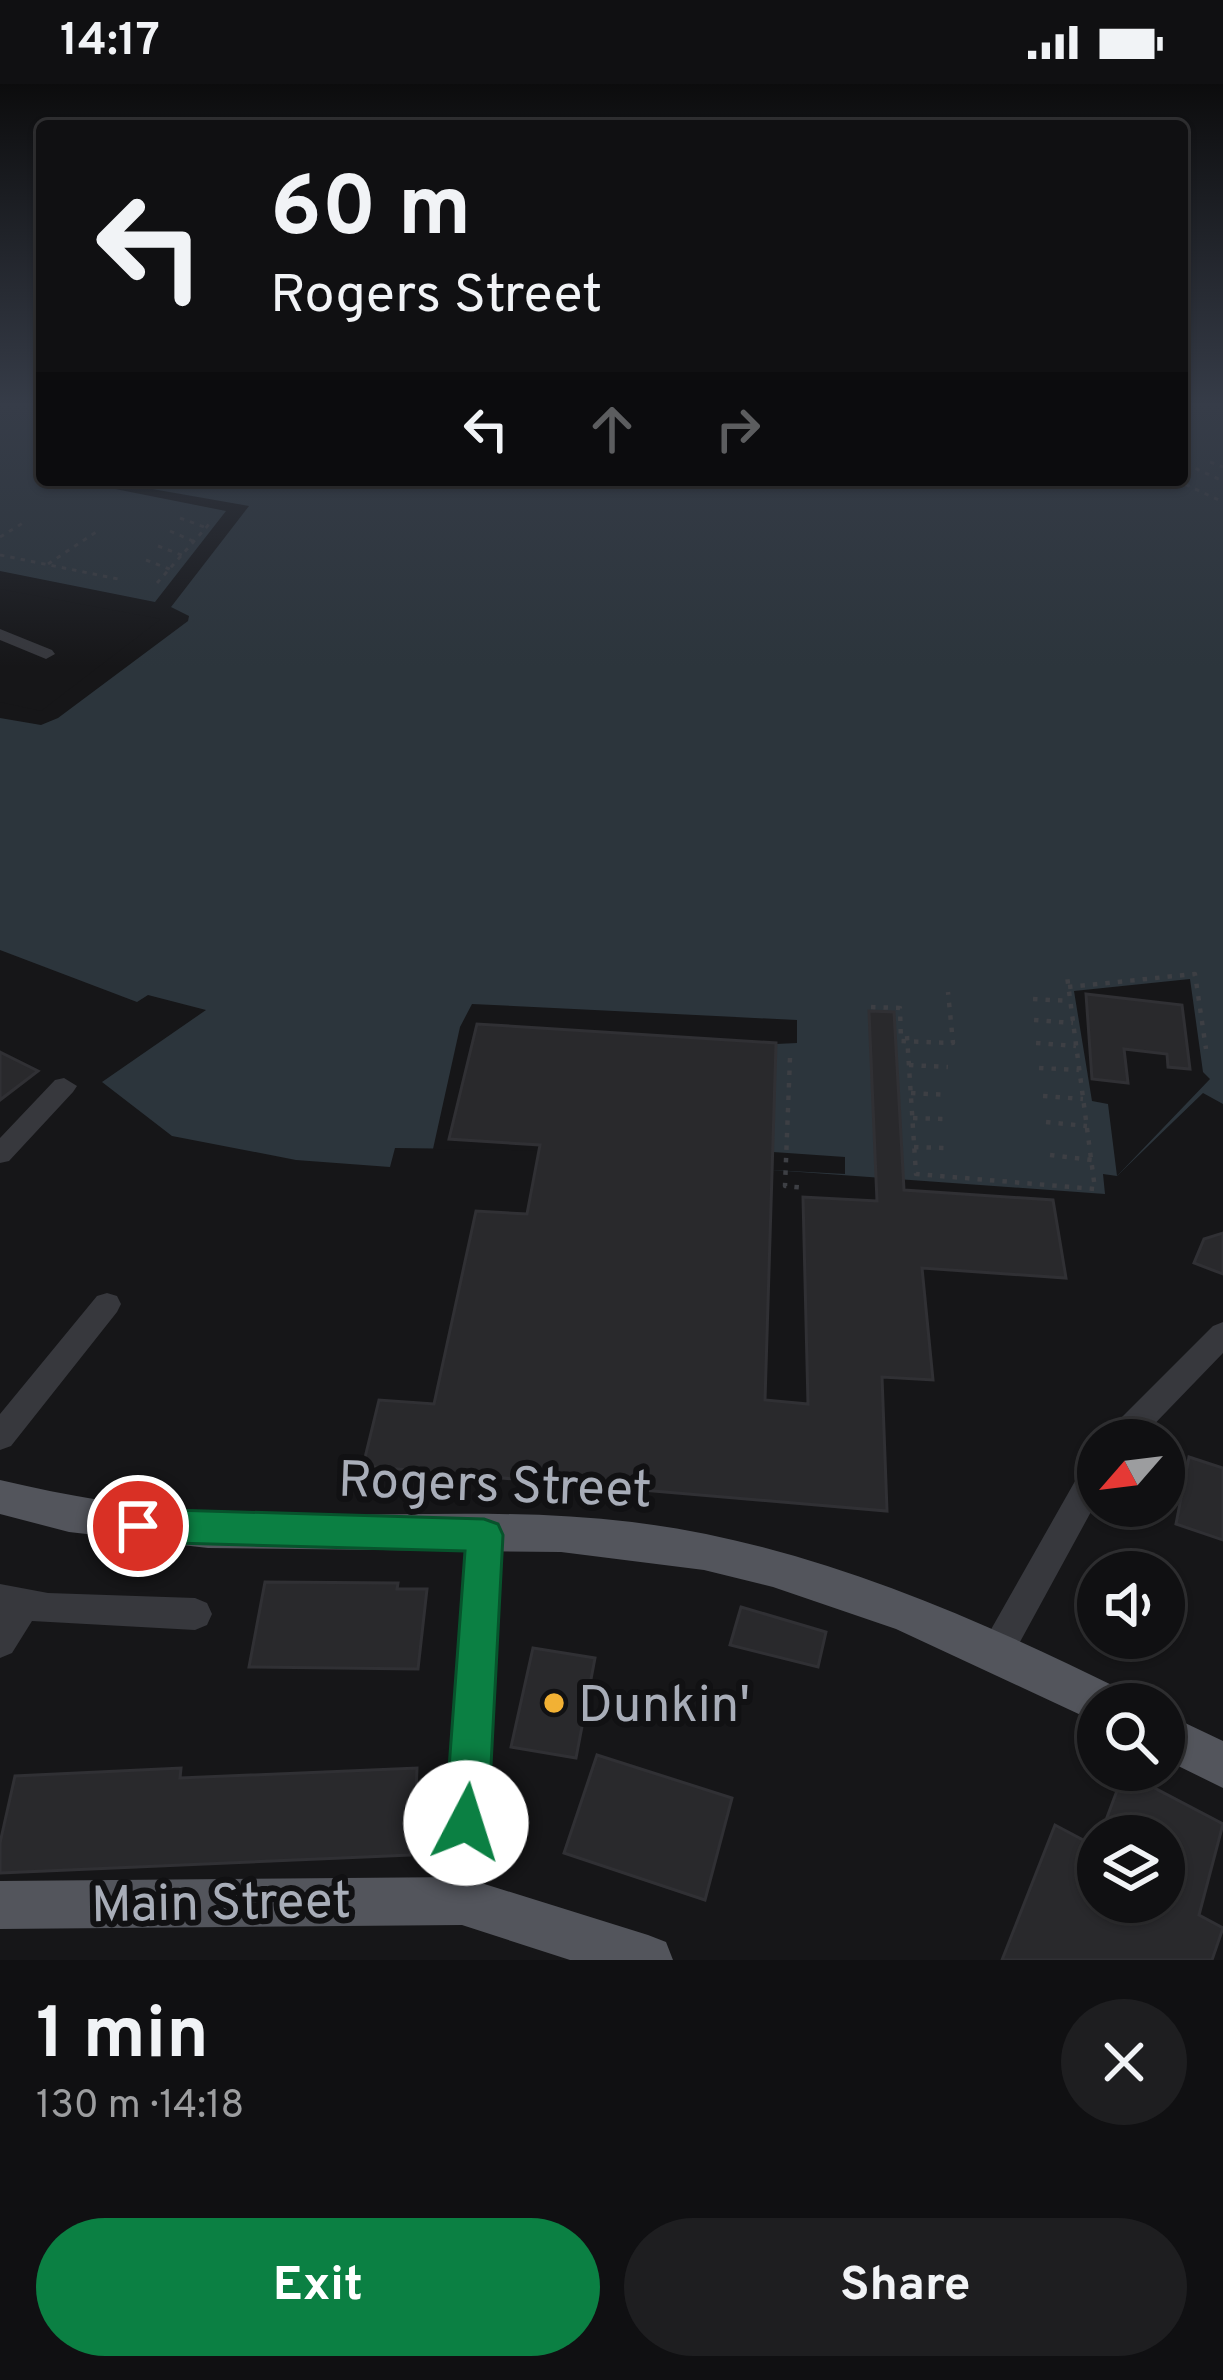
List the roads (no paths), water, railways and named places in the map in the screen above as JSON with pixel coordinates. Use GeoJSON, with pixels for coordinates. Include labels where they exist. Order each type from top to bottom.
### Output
{"type":"FeatureCollection","features":[{"type":"Feature","properties":{"kind":"main road","name":"Rogers Street"},"geometry":{"type":"LineString","coordinates":[[0,1497],[98,1520],[178,1530],[561,1534],[679,1546],[848,1590],[997,1651],[1077,1691]]}},
{"type":"Feature","properties":{"kind":"main road"},"geometry":{"type":"LineString","coordinates":[[1185,1746],[1223,1765]]}},
{"type":"Feature","properties":{"kind":"main road","name":"Main Street"},"geometry":{"type":"LineString","coordinates":[[0,1905],[462,1901],[648,1960]]}},
{"type":"Feature","properties":{"kind":"street"},"geometry":{"type":"LineString","coordinates":[[0,634],[46,654]]}},
{"type":"Feature","properties":{"kind":"street"},"geometry":{"type":"LineString","coordinates":[[0,1154],[64,1086]]}},
{"type":"Feature","properties":{"kind":"street"},"geometry":{"type":"LineString","coordinates":[[0,1437],[106,1304]]}},
{"type":"Feature","properties":{"kind":"street"},"geometry":{"type":"LineString","coordinates":[[1140,1419],[1223,1334]]}},
{"type":"Feature","properties":{"kind":"street"},"geometry":{"type":"LineString","coordinates":[[997,1651],[1077,1507]]}},
{"type":"Feature","properties":{"kind":"street"},"geometry":{"type":"LineString","coordinates":[[462,1901],[484,1535]]}},
{"type":"Feature","properties":{"kind":"street"},"geometry":{"type":"LineString","coordinates":[[0,1642],[12,1602],[195,1614]]}},
{"type":"Feature","properties":{"kind":"place","name":"Dunkin'"},"geometry":{"type":"Point","coordinates":[554,1703]}}]}
